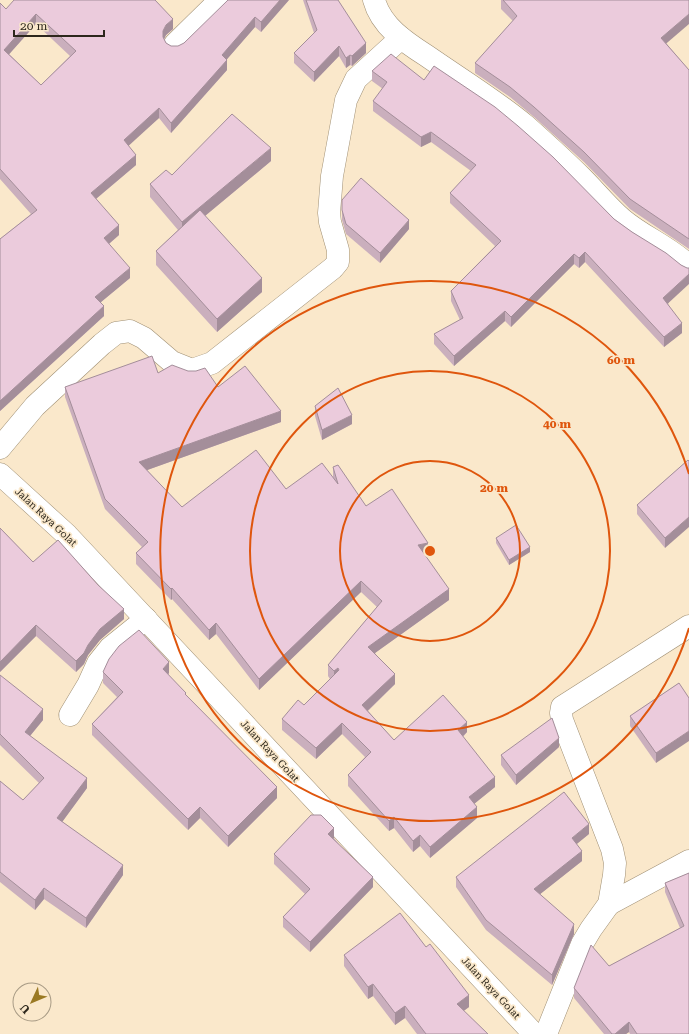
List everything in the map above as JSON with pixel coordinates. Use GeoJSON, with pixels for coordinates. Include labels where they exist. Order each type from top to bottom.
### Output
{"type":"FeatureCollection","features":[{"type":"Feature","properties":{"kind":"street"},"geometry":{"type":"LineString","coordinates":[[175,44],[220,0]]}},
{"type":"Feature","properties":{"kind":"street"},"geometry":{"type":"LineString","coordinates":[[374,0],[375,5],[385,23],[401,38],[514,117],[580,176],[622,219],[655,242],[680,256],[689,266]]}},
{"type":"Feature","properties":{"kind":"street"},"geometry":{"type":"LineString","coordinates":[[0,448],[34,406],[116,333],[130,331],[144,338],[172,362],[192,370],[212,363],[333,268],[338,262],[339,257],[329,213],[332,176],[346,100],[356,79],[401,38]]}},
{"type":"Feature","properties":{"kind":"street","name":"Jalan Raya Golat"},"geometry":{"type":"LineString","coordinates":[[0,474],[67,535],[534,1034]]}},
{"type":"Feature","properties":{"kind":"street"},"geometry":{"type":"LineString","coordinates":[[70,715],[88,685],[98,663],[110,648],[146,619]]}},
{"type":"Feature","properties":{"kind":"street"},"geometry":{"type":"LineString","coordinates":[[609,904],[615,863],[612,849],[562,720],[562,707],[689,626]]}},
{"type":"Feature","properties":{"kind":"street"},"geometry":{"type":"LineString","coordinates":[[546,1034],[582,944],[590,930],[609,904],[689,861]]}},
{"type":"Feature","properties":{"kind":"building"},"geometry":{"type":"Polygon","coordinates":[[[14,0],[155,0],[173,19],[166,25],[163,31],[163,37],[166,43],[171,46],[178,46],[184,43],[228,0],[280,0],[261,22],[255,17],[222,55],[227,60],[171,123],[159,108],[124,140],[136,155],[91,193],[119,225],[104,238],[130,268],[95,297],[104,306],[0,401],[0,239],[37,210],[0,169],[0,3],[6,9],[14,0]],[[36,14],[4,50],[41,85],[76,51],[36,14]]]}},
{"type":"Feature","properties":{"kind":"building"},"geometry":{"type":"Polygon","coordinates":[[[306,0],[338,0],[366,43],[352,56],[350,55],[346,58],[339,46],[314,72],[294,53],[317,30],[306,0]]]}},
{"type":"Feature","properties":{"kind":"building"},"geometry":{"type":"Polygon","coordinates":[[[503,0],[689,0],[689,14],[661,38],[689,70],[689,239],[630,199],[584,152],[534,107],[510,87],[475,63],[517,16],[503,0]]]}},
{"type":"Feature","properties":{"kind":"building"},"geometry":{"type":"Polygon","coordinates":[[[391,54],[424,80],[434,66],[495,107],[553,157],[614,219],[666,253],[681,265],[689,268],[689,274],[663,298],[682,323],[664,337],[585,252],[579,258],[574,254],[511,317],[505,311],[454,356],[434,334],[463,318],[451,291],[501,241],[450,193],[476,165],[431,132],[421,137],[373,101],[387,82],[372,71],[391,54]]]}},
{"type":"Feature","properties":{"kind":"building"},"geometry":{"type":"Polygon","coordinates":[[[232,114],[271,148],[182,222],[150,184],[166,170],[172,175],[232,114]]]}},
{"type":"Feature","properties":{"kind":"building"},"geometry":{"type":"Polygon","coordinates":[[[361,178],[409,220],[380,253],[346,224],[342,210],[342,200],[361,178]]]}},
{"type":"Feature","properties":{"kind":"building"},"geometry":{"type":"Polygon","coordinates":[[[200,210],[262,278],[217,319],[156,251],[200,210]]]}},
{"type":"Feature","properties":{"kind":"building"},"geometry":{"type":"Polygon","coordinates":[[[152,356],[158,373],[172,365],[188,371],[196,371],[205,368],[218,387],[245,366],[281,411],[139,462],[182,507],[256,450],[286,489],[322,463],[338,484],[333,467],[338,465],[366,506],[392,489],[428,543],[418,545],[449,589],[368,647],[395,674],[362,705],[394,740],[443,695],[467,722],[458,730],[495,777],[469,797],[477,807],[430,847],[420,835],[413,841],[394,817],[389,821],[348,775],[371,752],[342,723],[316,748],[282,719],[298,700],[304,705],[339,670],[338,668],[334,671],[328,665],[382,601],[361,581],[259,679],[216,623],[209,630],[172,588],[171,589],[136,553],[148,542],[105,499],[65,387],[152,356]]]}},
{"type":"Feature","properties":{"kind":"building"},"geometry":{"type":"Polygon","coordinates":[[[338,388],[352,415],[322,430],[315,406],[338,388]]]}},
{"type":"Feature","properties":{"kind":"building"},"geometry":{"type":"Polygon","coordinates":[[[688,460],[689,517],[665,538],[637,505],[688,460]]]}},
{"type":"Feature","properties":{"kind":"building"},"geometry":{"type":"Polygon","coordinates":[[[516,525],[530,547],[509,560],[496,538],[516,525]]]}},
{"type":"Feature","properties":{"kind":"building"},"geometry":{"type":"Polygon","coordinates":[[[0,528],[33,562],[58,540],[98,585],[124,609],[100,629],[84,653],[76,661],[36,625],[0,662],[0,528]]]}},
{"type":"Feature","properties":{"kind":"building"},"geometry":{"type":"Polygon","coordinates":[[[139,630],[169,662],[163,669],[186,693],[185,694],[277,787],[228,836],[200,807],[188,819],[92,724],[123,692],[103,672],[109,659],[119,646],[139,630]]]}},
{"type":"Feature","properties":{"kind":"building"},"geometry":{"type":"Polygon","coordinates":[[[0,675],[43,709],[25,732],[87,778],[57,818],[123,865],[86,918],[44,888],[35,900],[0,872],[0,781],[23,800],[44,778],[0,734],[0,675]]]}},
{"type":"Feature","properties":{"kind":"building"},"geometry":{"type":"Polygon","coordinates":[[[679,683],[689,698],[689,731],[656,753],[630,716],[679,683]]]}},
{"type":"Feature","properties":{"kind":"building"},"geometry":{"type":"Polygon","coordinates":[[[552,718],[559,738],[516,775],[501,755],[552,718]]]}},
{"type":"Feature","properties":{"kind":"building"},"geometry":{"type":"Polygon","coordinates":[[[564,792],[589,824],[572,838],[582,851],[534,889],[574,924],[552,975],[486,920],[456,877],[564,792]]]}},
{"type":"Feature","properties":{"kind":"building"},"geometry":{"type":"Polygon","coordinates":[[[311,815],[321,815],[334,828],[328,834],[373,877],[310,942],[283,917],[310,889],[274,854],[311,815]]]}},
{"type":"Feature","properties":{"kind":"building"},"geometry":{"type":"Polygon","coordinates":[[[689,873],[689,1034],[637,1034],[629,1022],[615,1034],[612,1034],[574,988],[591,945],[609,966],[684,926],[665,883],[689,873]]]}},
{"type":"Feature","properties":{"kind":"building"},"geometry":{"type":"Polygon","coordinates":[[[400,913],[426,947],[430,944],[469,995],[457,1004],[488,1034],[426,1034],[405,1006],[395,1013],[373,984],[368,987],[344,955],[400,913]]]}}]}
